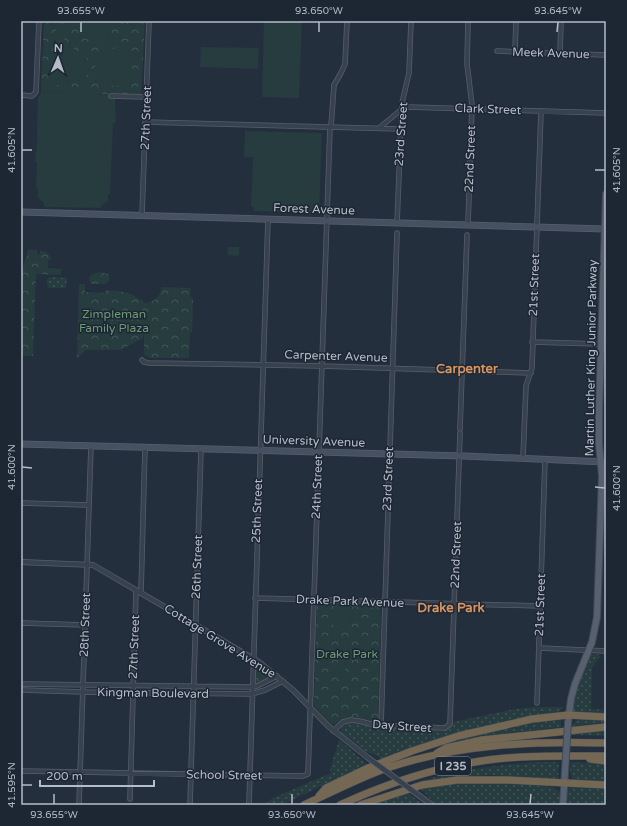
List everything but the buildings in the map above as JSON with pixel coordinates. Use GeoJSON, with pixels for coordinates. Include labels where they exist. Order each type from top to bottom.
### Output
{"type":"FeatureCollection","features":[{"type":"Feature","properties":{"kind":"highway"},"geometry":{"type":"LineString","coordinates":[[316,800],[326,788],[382,762],[424,746],[458,736],[532,719],[606,717]]}},
{"type":"Feature","properties":{"kind":"highway"},"geometry":{"type":"LineString","coordinates":[[433,756],[446,748],[482,740],[606,727]]}},
{"type":"Feature","properties":{"kind":"highway","name":"I 235"},"geometry":{"type":"LineString","coordinates":[[304,805],[345,785],[387,768],[476,747],[507,744],[606,742]]}},
{"type":"Feature","properties":{"kind":"highway","name":"I 235"},"geometry":{"type":"LineString","coordinates":[[340,805],[369,792],[410,777],[452,766],[504,758],[541,755],[606,756]]}},
{"type":"Feature","properties":{"kind":"highway"},"geometry":{"type":"LineString","coordinates":[[573,756],[606,761]]}},
{"type":"Feature","properties":{"kind":"highway"},"geometry":{"type":"LineString","coordinates":[[360,805],[422,785],[443,781],[474,779],[606,785]]}},
{"type":"Feature","properties":{"kind":"main road","name":"Martin Luther King Junior Parkway"},"geometry":{"type":"LineString","coordinates":[[563,805],[568,719],[575,684],[589,650],[595,626],[598,597],[603,462],[599,433],[603,345],[606,194]]}},
{"type":"Feature","properties":{"kind":"main road","name":"Forest Avenue"},"geometry":{"type":"LineString","coordinates":[[21,212],[605,229]]}},
{"type":"Feature","properties":{"kind":"main road","name":"University Avenue"},"geometry":{"type":"LineString","coordinates":[[21,444],[459,456],[603,462]]}},
{"type":"Feature","properties":{"kind":"street"},"geometry":{"type":"LineString","coordinates":[[21,95],[32,96],[36,92],[38,21]]}},
{"type":"Feature","properties":{"kind":"street","name":"27th Street"},"geometry":{"type":"LineString","coordinates":[[142,215],[150,21]]}},
{"type":"Feature","properties":{"kind":"street","name":"24th Street"},"geometry":{"type":"LineString","coordinates":[[307,776],[331,127],[334,85],[345,64],[347,21]]}},
{"type":"Feature","properties":{"kind":"street","name":"23rd Street"},"geometry":{"type":"LineString","coordinates":[[397,223],[400,129],[402,108],[409,73],[411,21]]}},
{"type":"Feature","properties":{"kind":"street","name":"22nd Street"},"geometry":{"type":"LineString","coordinates":[[468,21],[467,64],[472,109],[468,225]]}},
{"type":"Feature","properties":{"kind":"street"},"geometry":{"type":"LineString","coordinates":[[515,52],[516,21]]}},
{"type":"Feature","properties":{"kind":"street"},"geometry":{"type":"LineString","coordinates":[[560,53],[561,21]]}},
{"type":"Feature","properties":{"kind":"street","name":"Meek Avenue"},"geometry":{"type":"LineString","coordinates":[[497,51],[606,55]]}},
{"type":"Feature","properties":{"kind":"street"},"geometry":{"type":"LineString","coordinates":[[111,96],[146,97]]}},
{"type":"Feature","properties":{"kind":"street"},"geometry":{"type":"LineString","coordinates":[[379,128],[402,108]]}},
{"type":"Feature","properties":{"kind":"street","name":"Clark Street"},"geometry":{"type":"LineString","coordinates":[[402,108],[606,113]]}},
{"type":"Feature","properties":{"kind":"street","name":"21st Street"},"geometry":{"type":"LineString","coordinates":[[523,458],[526,386],[531,373],[541,111]]}},
{"type":"Feature","properties":{"kind":"street"},"geometry":{"type":"LineString","coordinates":[[145,122],[400,129]]}},
{"type":"Feature","properties":{"kind":"street","name":"25th Street"},"geometry":{"type":"LineString","coordinates":[[249,804],[259,450],[268,219]]}},
{"type":"Feature","properties":{"kind":"street","name":"23rd Street"},"geometry":{"type":"LineString","coordinates":[[381,726],[397,232]]}},
{"type":"Feature","properties":{"kind":"street","name":"22nd Street"},"geometry":{"type":"LineString","coordinates":[[449,725],[451,715],[467,235]]}},
{"type":"Feature","properties":{"kind":"street"},"geometry":{"type":"LineString","coordinates":[[532,342],[603,345]]}},
{"type":"Feature","properties":{"kind":"street","name":"Carpenter Avenue"},"geometry":{"type":"LineString","coordinates":[[142,360],[149,364],[321,366],[531,373]]}},
{"type":"Feature","properties":{"kind":"street","name":"28th Street"},"geometry":{"type":"LineString","coordinates":[[79,805],[91,446]]}},
{"type":"Feature","properties":{"kind":"street","name":"27th Street"},"geometry":{"type":"LineString","coordinates":[[130,799],[133,686],[145,447]]}},
{"type":"Feature","properties":{"kind":"street","name":"26th Street"},"geometry":{"type":"LineString","coordinates":[[190,805],[201,449]]}},
{"type":"Feature","properties":{"kind":"street","name":"21st Street"},"geometry":{"type":"LineString","coordinates":[[537,703],[545,459]]}},
{"type":"Feature","properties":{"kind":"street"},"geometry":{"type":"LineString","coordinates":[[21,503],[89,505]]}},
{"type":"Feature","properties":{"kind":"street","name":"Cottage Grove Avenue"},"geometry":{"type":"LineString","coordinates":[[21,562],[93,565],[195,624],[253,659],[277,676],[300,696],[333,731],[432,805]]}},
{"type":"Feature","properties":{"kind":"street","name":"Drake Park Avenue"},"geometry":{"type":"LineString","coordinates":[[255,598],[540,606]]}},
{"type":"Feature","properties":{"kind":"street"},"geometry":{"type":"LineString","coordinates":[[21,622],[85,625]]}},
{"type":"Feature","properties":{"kind":"street"},"geometry":{"type":"LineString","coordinates":[[539,648],[606,651]]}},
{"type":"Feature","properties":{"kind":"street","name":"Kingman Boulevard"},"geometry":{"type":"LineString","coordinates":[[21,684],[252,687],[277,676]]}},
{"type":"Feature","properties":{"kind":"street","name":"Kingman Boulevard"},"geometry":{"type":"LineString","coordinates":[[21,690],[252,694],[265,690],[283,681]]}},
{"type":"Feature","properties":{"kind":"street","name":"Day Street"},"geometry":{"type":"LineString","coordinates":[[333,731],[343,722],[352,720],[360,720],[370,725],[381,726],[445,728],[449,725]]}},
{"type":"Feature","properties":{"kind":"street","name":"School Street"},"geometry":{"type":"LineString","coordinates":[[21,771],[307,776]]}},
{"type":"Feature","properties":{"kind":"green space"},"geometry":{"type":"Polygon","coordinates":[[[44,21],[145,21],[141,95],[91,94],[77,91],[62,93],[41,92],[44,21]]]}},
{"type":"Feature","properties":{"kind":"green space"},"geometry":{"type":"Polygon","coordinates":[[[53,21],[57,21],[62,35],[68,43],[88,58],[80,65],[88,78],[60,87],[60,82],[53,91],[50,87],[54,82],[55,65],[58,66],[59,59],[54,60],[55,48],[57,48],[59,53],[58,36],[53,21]]]}},
{"type":"Feature","properties":{"kind":"green space"},"geometry":{"type":"Polygon","coordinates":[[[86,21],[110,21],[108,44],[71,27],[66,28],[63,25],[66,22],[70,22],[72,24],[86,21]]]}},
{"type":"Feature","properties":{"kind":"green space"},"geometry":{"type":"Polygon","coordinates":[[[264,21],[302,21],[299,98],[262,97],[264,21]]]}},
{"type":"Feature","properties":{"kind":"green space"},"geometry":{"type":"Polygon","coordinates":[[[201,47],[259,48],[258,69],[200,67],[201,47]]]}},
{"type":"Feature","properties":{"kind":"green space"},"geometry":{"type":"Polygon","coordinates":[[[116,48],[127,48],[132,51],[132,84],[129,87],[96,84],[94,72],[97,61],[105,52],[116,48]]]}},
{"type":"Feature","properties":{"kind":"green space"},"geometry":{"type":"Polygon","coordinates":[[[69,91],[115,95],[116,123],[113,123],[110,194],[108,194],[108,201],[100,208],[45,207],[43,202],[38,198],[38,189],[36,189],[37,162],[35,162],[38,97],[41,92],[62,93],[69,91]]]}},
{"type":"Feature","properties":{"kind":"green space"},"geometry":{"type":"Polygon","coordinates":[[[245,131],[322,133],[319,213],[254,211],[254,207],[251,207],[253,157],[244,157],[245,131]]]}},
{"type":"Feature","properties":{"kind":"green space"},"geometry":{"type":"Polygon","coordinates":[[[228,247],[239,247],[239,256],[227,255],[228,247]]]}},
{"type":"Feature","properties":{"kind":"green space"},"geometry":{"type":"Polygon","coordinates":[[[28,249],[37,250],[37,254],[40,254],[40,250],[47,253],[51,258],[50,263],[50,260],[48,260],[48,268],[61,269],[61,275],[36,274],[33,356],[21,356],[21,273],[28,249]]]}},
{"type":"Feature","properties":{"kind":"green space"},"geometry":{"type":"Polygon","coordinates":[[[100,272],[108,274],[109,278],[107,283],[91,284],[89,281],[90,277],[93,274],[100,272]]]}},
{"type":"Feature","properties":{"kind":"green space"},"geometry":{"type":"Polygon","coordinates":[[[49,277],[67,278],[66,288],[49,288],[47,279],[49,277]]]}},
{"type":"Feature","properties":{"kind":"green space","name":"Zimpleman Family Plaza"},"geometry":{"type":"Polygon","coordinates":[[[79,284],[85,284],[85,292],[105,293],[106,290],[128,293],[143,300],[144,303],[154,301],[160,294],[162,287],[191,288],[190,297],[193,298],[192,332],[190,333],[189,358],[150,358],[144,355],[144,333],[143,338],[121,350],[87,350],[77,359],[79,284]]]}},
{"type":"Feature","properties":{"kind":"green space","name":"Drake Park"},"geometry":{"type":"Polygon","coordinates":[[[322,602],[381,605],[378,718],[375,722],[357,717],[350,717],[332,725],[314,706],[317,606],[322,602]]]}},
{"type":"Feature","properties":{"kind":"green space"},"geometry":{"type":"Polygon","coordinates":[[[334,606],[351,607],[350,627],[333,626],[334,606]]]}},
{"type":"Feature","properties":{"kind":"green space"},"geometry":{"type":"Polygon","coordinates":[[[591,654],[598,654],[601,657],[592,668],[591,709],[606,710],[606,714],[572,712],[579,682],[591,654]]]}},
{"type":"Feature","properties":{"kind":"green space"},"geometry":{"type":"Polygon","coordinates":[[[338,659],[346,659],[345,673],[337,672],[338,659]]]}},
{"type":"Feature","properties":{"kind":"green space"},"geometry":{"type":"Polygon","coordinates":[[[256,667],[259,667],[270,675],[269,678],[258,684],[255,682],[256,667]]]}},
{"type":"Feature","properties":{"kind":"green space"},"geometry":{"type":"Polygon","coordinates":[[[534,707],[564,707],[558,712],[381,759],[374,754],[366,752],[340,732],[341,727],[353,722],[374,728],[445,731],[451,727],[453,722],[510,710],[534,707]]]}},
{"type":"Feature","properties":{"kind":"green space"},"geometry":{"type":"Polygon","coordinates":[[[561,719],[561,727],[491,735],[442,745],[450,741],[544,720],[561,719]]]}},
{"type":"Feature","properties":{"kind":"green space"},"geometry":{"type":"Polygon","coordinates":[[[577,719],[606,720],[606,723],[572,726],[577,719]]]}},
{"type":"Feature","properties":{"kind":"green space"},"geometry":{"type":"Polygon","coordinates":[[[606,730],[606,736],[572,735],[572,733],[606,730]]]}},
{"type":"Feature","properties":{"kind":"green space"},"geometry":{"type":"Polygon","coordinates":[[[339,740],[367,764],[282,805],[262,805],[273,798],[331,773],[330,769],[339,740]]]}},
{"type":"Feature","properties":{"kind":"green space"},"geometry":{"type":"Polygon","coordinates":[[[559,762],[558,780],[491,775],[450,778],[416,785],[413,783],[477,769],[509,764],[559,762]]]}},
{"type":"Feature","properties":{"kind":"green space"},"geometry":{"type":"Polygon","coordinates":[[[571,762],[606,764],[606,783],[573,780],[570,771],[571,762]]]}},
{"type":"Feature","properties":{"kind":"green space"},"geometry":{"type":"Polygon","coordinates":[[[457,782],[553,787],[559,792],[559,805],[437,805],[421,789],[457,782]]]}},
{"type":"Feature","properties":{"kind":"green space"},"geometry":{"type":"Polygon","coordinates":[[[571,786],[606,788],[606,805],[566,805],[568,789],[571,786]]]}},
{"type":"Feature","properties":{"kind":"green space"},"geometry":{"type":"Polygon","coordinates":[[[406,792],[426,805],[366,805],[406,792]]]}},
{"type":"Feature","properties":{"kind":"district","name":"Carpenter"},"geometry":{"type":"Point","coordinates":[467,368]}},
{"type":"Feature","properties":{"kind":"district","name":"Drake Park"},"geometry":{"type":"Point","coordinates":[451,607]}}]}
